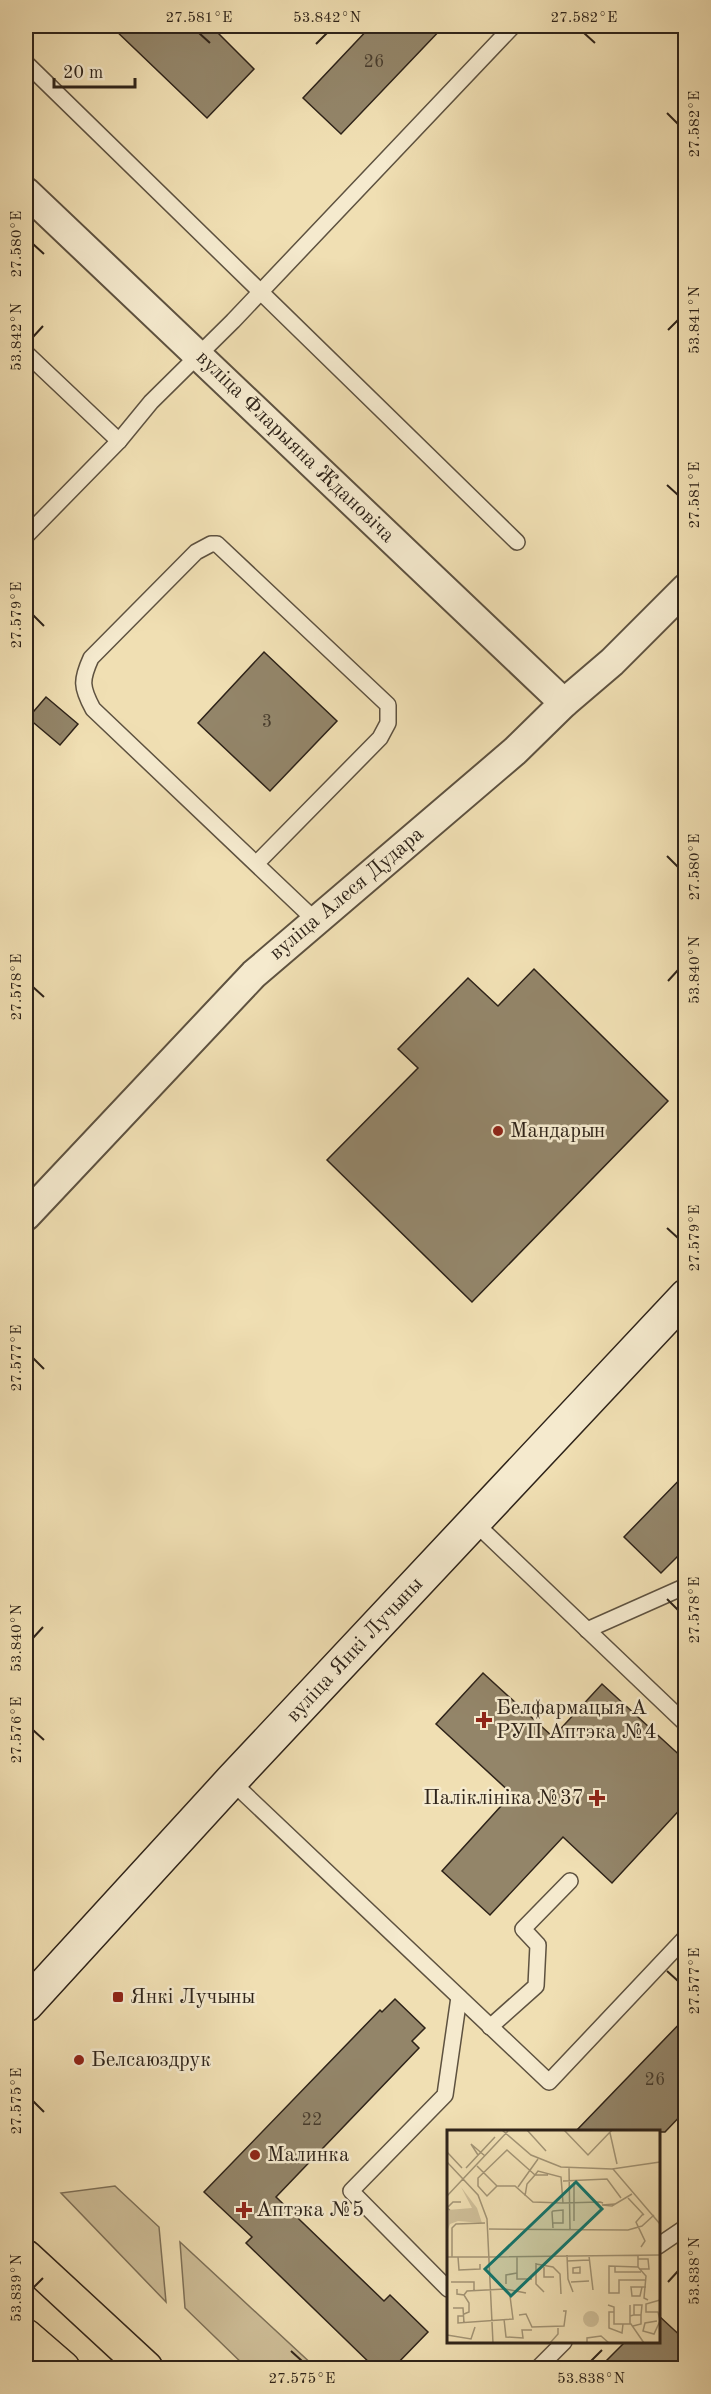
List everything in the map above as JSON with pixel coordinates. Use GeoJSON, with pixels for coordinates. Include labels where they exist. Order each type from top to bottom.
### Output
{"type":"FeatureCollection","features":[{"type":"Feature","properties":{"kind":"main road","name":"вуліца Янкі Лучыны"},"geometry":{"type":"LineString","coordinates":[[26,2005],[231,1781],[686,1296]]}},
{"type":"Feature","properties":{"kind":"main road"},"geometry":{"type":"LineString","coordinates":[[26,2258],[146,2368]]}},
{"type":"Feature","properties":{"kind":"main road"},"geometry":{"type":"LineString","coordinates":[[26,2336],[63,2368]]}},
{"type":"Feature","properties":{"kind":"street","name":"вуліца Фларыяна Ждановіча"},"geometry":{"type":"LineString","coordinates":[[26,192],[564,703]]}},
{"type":"Feature","properties":{"kind":"street","name":"вуліца Алеся Дудара"},"geometry":{"type":"LineString","coordinates":[[26,1216],[254,974],[515,751],[564,703],[612,662],[686,588]]}},
{"type":"Feature","properties":{"kind":"lane"},"geometry":{"type":"LineString","coordinates":[[26,536],[119,441],[151,402],[260,292],[513,26]]}},
{"type":"Feature","properties":{"kind":"lane"},"geometry":{"type":"LineString","coordinates":[[26,63],[517,542]]}},
{"type":"Feature","properties":{"kind":"lane"},"geometry":{"type":"LineString","coordinates":[[26,353],[119,441]]}},
{"type":"Feature","properties":{"kind":"lane"},"geometry":{"type":"LineString","coordinates":[[257,863],[380,738],[388,723],[388,705],[217,544],[211,544],[196,552],[91,658],[83,675],[84,692],[93,708],[316,921]]}},
{"type":"Feature","properties":{"kind":"lane"},"geometry":{"type":"LineString","coordinates":[[474,1522],[686,1724]]}},
{"type":"Feature","properties":{"kind":"lane"},"geometry":{"type":"LineString","coordinates":[[587,1630],[686,1586]]}},
{"type":"Feature","properties":{"kind":"lane"},"geometry":{"type":"LineString","coordinates":[[231,1781],[549,2082],[686,1937]]}},
{"type":"Feature","properties":{"kind":"lane"},"geometry":{"type":"LineString","coordinates":[[490,2026],[536,1986],[538,1945],[523,1929],[570,1881]]}},
{"type":"Feature","properties":{"kind":"lane"},"geometry":{"type":"LineString","coordinates":[[447,2288],[351,2191],[445,2096],[459,1997]]}},
{"type":"Feature","properties":{"kind":"lane"},"geometry":{"type":"LineString","coordinates":[[660,2245],[686,2227]]}},
{"type":"Feature","properties":{"kind":"lane"},"geometry":{"type":"LineString","coordinates":[[538,2368],[563,2343]]}},
{"type":"Feature","properties":{"kind":"shaded area"},"geometry":{"type":"Polygon","coordinates":[[[115,2186],[159,2227],[166,2302],[61,2193],[115,2186]]]}},
{"type":"Feature","properties":{"kind":"shaded area"},"geometry":{"type":"Polygon","coordinates":[[[180,2242],[316,2368],[247,2368],[185,2308],[180,2242]]]}},
{"type":"Feature","properties":{"kind":"building"},"geometry":{"type":"Polygon","coordinates":[[[111,26],[211,26],[254,69],[207,118],[111,26]]]}},
{"type":"Feature","properties":{"kind":"building"},"geometry":{"type":"Polygon","coordinates":[[[371,26],[444,26],[341,134],[303,98],[371,26]]]}},
{"type":"Feature","properties":{"kind":"building"},"geometry":{"type":"Polygon","coordinates":[[[264,652],[337,721],[270,791],[198,723],[264,652]]]}},
{"type":"Feature","properties":{"kind":"building"},"geometry":{"type":"Polygon","coordinates":[[[46,697],[78,724],[60,745],[28,718],[46,697]]]}},
{"type":"Feature","properties":{"kind":"building","name":"Мандарын"},"geometry":{"type":"Polygon","coordinates":[[[534,969],[668,1101],[472,1302],[327,1160],[418,1068],[398,1049],[468,978],[498,1006],[534,969]]]}},
{"type":"Feature","properties":{"kind":"building"},"geometry":{"type":"Polygon","coordinates":[[[686,1473],[686,1548],[661,1573],[624,1537],[686,1473]]]}},
{"type":"Feature","properties":{"kind":"building","name":"Паліклініка №37"},"geometry":{"type":"Polygon","coordinates":[[[483,1673],[553,1737],[602,1684],[686,1761],[686,1803],[612,1883],[563,1837],[490,1915],[442,1871],[512,1794],[436,1724],[483,1673]]]}},
{"type":"Feature","properties":{"kind":"building"},"geometry":{"type":"Polygon","coordinates":[[[395,1999],[425,2028],[412,2041],[419,2048],[276,2197],[384,2301],[390,2295],[428,2332],[393,2368],[375,2368],[246,2243],[252,2237],[204,2192],[380,2010],[382,2012],[395,1999]]]}},
{"type":"Feature","properties":{"kind":"building"},"geometry":{"type":"Polygon","coordinates":[[[686,2017],[686,2110],[665,2132],[660,2132],[660,2130],[577,2130],[686,2017]]]}},
{"type":"Feature","properties":{"kind":"building"},"geometry":{"type":"Polygon","coordinates":[[[660,2317],[686,2341],[686,2368],[599,2368],[624,2343],[660,2343],[660,2317]]]}},
{"type":"Feature","properties":{"kind":"place","name":"Мандарын"},"geometry":{"type":"Point","coordinates":[498,1131]}},
{"type":"Feature","properties":{"kind":"place","name":"Белфармацыя А РУП Аптэка №4"},"geometry":{"type":"Point","coordinates":[484,1720]}},
{"type":"Feature","properties":{"kind":"place","name":"Паліклініка №37"},"geometry":{"type":"Point","coordinates":[597,1798]}},
{"type":"Feature","properties":{"kind":"place","name":"Янкі Лучыны"},"geometry":{"type":"Point","coordinates":[118,1997]}},
{"type":"Feature","properties":{"kind":"place","name":"Белсаюздрук"},"geometry":{"type":"Point","coordinates":[79,2060]}},
{"type":"Feature","properties":{"kind":"place","name":"Малинка"},"geometry":{"type":"Point","coordinates":[255,2155]}},
{"type":"Feature","properties":{"kind":"place","name":"Аптэка №5"},"geometry":{"type":"Point","coordinates":[244,2210]}}]}
